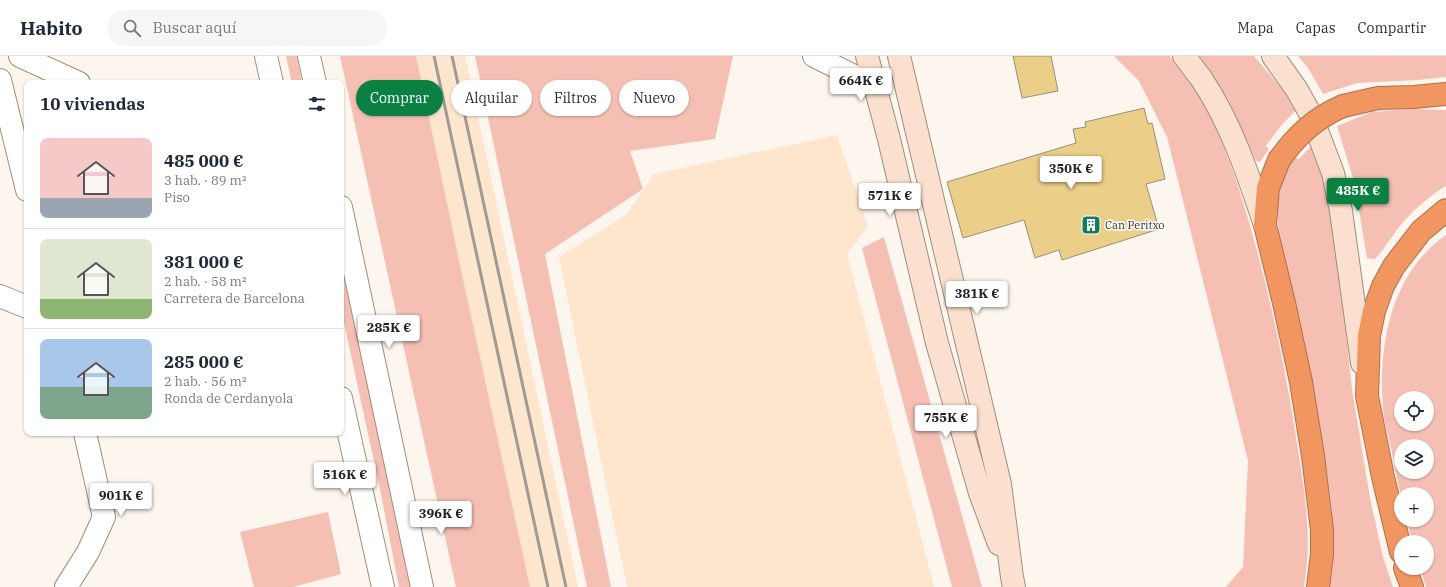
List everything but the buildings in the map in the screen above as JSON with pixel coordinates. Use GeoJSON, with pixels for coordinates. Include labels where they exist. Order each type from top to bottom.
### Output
{"type":"FeatureCollection","features":[{"type":"Feature","properties":{"kind":"highway"},"geometry":{"type":"LineString","coordinates":[[1318,587],[1322,554],[1322,530],[1313,456],[1301,382],[1286,311],[1265,225],[1268,188],[1279,160],[1299,134],[1317,119],[1330,112],[1342,106],[1378,98],[1446,94]]}},
{"type":"Feature","properties":{"kind":"highway"},"geometry":{"type":"LineString","coordinates":[[1397,535],[1367,396],[1369,336],[1374,311],[1383,286],[1394,266],[1422,230],[1446,210]]}},
{"type":"Feature","properties":{"kind":"highway"},"geometry":{"type":"LineString","coordinates":[[1408,575],[1412,587]]}},
{"type":"Feature","properties":{"kind":"main road"},"geometry":{"type":"LineString","coordinates":[[867,56],[889,139],[939,351],[980,493],[1013,582]]}},
{"type":"Feature","properties":{"kind":"main road"},"geometry":{"type":"LineString","coordinates":[[1184,56],[1210,92],[1228,125],[1265,225]]}},
{"type":"Feature","properties":{"kind":"main road"},"geometry":{"type":"LineString","coordinates":[[1273,56],[1296,90],[1310,115],[1333,174],[1341,211],[1367,396]]}},
{"type":"Feature","properties":{"kind":"main road"},"geometry":{"type":"LineString","coordinates":[[889,139],[891,97],[896,57]]}},
{"type":"Feature","properties":{"kind":"main road"},"geometry":{"type":"LineString","coordinates":[[896,57],[1000,484],[1013,582]]}},
{"type":"Feature","properties":{"kind":"street"},"geometry":{"type":"LineString","coordinates":[[20,56],[72,80]]}},
{"type":"Feature","properties":{"kind":"street"},"geometry":{"type":"LineString","coordinates":[[309,56],[314,80]]}},
{"type":"Feature","properties":{"kind":"street"},"geometry":{"type":"LineString","coordinates":[[814,56],[874,86]]}},
{"type":"Feature","properties":{"kind":"street"},"geometry":{"type":"LineString","coordinates":[[0,80],[24,178]]}},
{"type":"Feature","properties":{"kind":"street"},"geometry":{"type":"LineString","coordinates":[[344,221],[422,587]]}},
{"type":"Feature","properties":{"kind":"street"},"geometry":{"type":"LineString","coordinates":[[0,296],[24,305]]}},
{"type":"Feature","properties":{"kind":"street"},"geometry":{"type":"LineString","coordinates":[[344,412],[383,587]]}},
{"type":"Feature","properties":{"kind":"street"},"geometry":{"type":"LineString","coordinates":[[66,587],[88,552],[104,517],[86,436]]}},
{"type":"Feature","properties":{"kind":"street"},"geometry":{"type":"LineString","coordinates":[[403,498],[427,544],[436,587]]}},
{"type":"Feature","properties":{"kind":"shaded area"},"geometry":{"type":"Polygon","coordinates":[[[286,56],[297,56],[301,80],[291,80],[286,56]]]}},
{"type":"Feature","properties":{"kind":"shaded area"},"geometry":{"type":"Polygon","coordinates":[[[340,56],[416,56],[421,80],[356,80],[356,116],[429,116],[530,587],[456,587],[340,56]]]}},
{"type":"Feature","properties":{"kind":"shaded area"},"geometry":{"type":"Polygon","coordinates":[[[416,56],[465,56],[470,80],[451,80],[451,116],[478,116],[578,587],[530,587],[429,116],[443,116],[443,80],[421,80],[416,56]]]}},
{"type":"Feature","properties":{"kind":"shaded area"},"geometry":{"type":"Polygon","coordinates":[[[475,56],[733,56],[715,139],[630,151],[643,189],[545,254],[611,587],[587,587],[488,116],[532,116],[532,80],[480,80],[475,56]]]}},
{"type":"Feature","properties":{"kind":"shaded area"},"geometry":{"type":"Polygon","coordinates":[[[1114,56],[1170,56],[1202,100],[1226,152],[1239,188],[1250,225],[1280,349],[1302,474],[1308,531],[1307,568],[1304,587],[1226,587],[1243,567],[1248,461],[1167,137],[1139,81],[1114,56]]]}},
{"type":"Feature","properties":{"kind":"shaded area"},"geometry":{"type":"Polygon","coordinates":[[[1199,56],[1254,56],[1278,84],[1296,110],[1280,127],[1266,146],[1269,149],[1260,162],[1256,161],[1229,101],[1199,56]]]}},
{"type":"Feature","properties":{"kind":"shaded area"},"geometry":{"type":"Polygon","coordinates":[[[1298,56],[1446,56],[1446,77],[1357,83],[1323,94],[1308,68],[1298,56]]]}},
{"type":"Feature","properties":{"kind":"shaded area"},"geometry":{"type":"Polygon","coordinates":[[[1408,109],[1446,110],[1446,186],[1427,199],[1409,216],[1375,259],[1367,258],[1354,181],[1337,126],[1372,112],[1408,109]]]}},
{"type":"Feature","properties":{"kind":"shaded area"},"geometry":{"type":"Polygon","coordinates":[[[837,135],[868,226],[847,254],[934,587],[627,587],[559,257],[626,215],[654,174],[837,135]]]}},
{"type":"Feature","properties":{"kind":"shaded area"},"geometry":{"type":"Polygon","coordinates":[[[1312,145],[1323,175],[1335,235],[1352,389],[1370,498],[1383,557],[1393,587],[1329,587],[1332,570],[1333,536],[1328,482],[1308,363],[1283,254],[1278,225],[1279,196],[1285,176],[1294,157],[1299,159],[1312,145]]]}},
{"type":"Feature","properties":{"kind":"shaded area"},"geometry":{"type":"Polygon","coordinates":[[[1446,235],[1446,587],[1426,587],[1422,575],[1434,575],[1434,535],[1410,535],[1409,527],[1434,527],[1434,487],[1399,487],[1397,479],[1434,479],[1434,439],[1394,439],[1394,464],[1383,410],[1383,361],[1386,337],[1392,313],[1400,291],[1412,270],[1427,251],[1446,235]]]}},
{"type":"Feature","properties":{"kind":"shaded area"},"geometry":{"type":"Polygon","coordinates":[[[884,237],[982,587],[952,587],[862,248],[884,237]]]}},
{"type":"Feature","properties":{"kind":"shaded area"},"geometry":{"type":"Polygon","coordinates":[[[344,265],[414,587],[399,587],[380,489],[344,323],[344,265]]]}},
{"type":"Feature","properties":{"kind":"shaded area"},"geometry":{"type":"Polygon","coordinates":[[[328,512],[341,574],[293,587],[254,587],[240,532],[328,512]]]}},
{"type":"Feature","properties":{"kind":"railway"},"geometry":{"type":"LineString","coordinates":[[434,56],[548,587]]}},
{"type":"Feature","properties":{"kind":"railway"},"geometry":{"type":"LineString","coordinates":[[452,56],[566,587]]}},
{"type":"Feature","properties":{"kind":"place","name":"Can Peritxo"},"geometry":{"type":"Point","coordinates":[1091,225]}}]}
